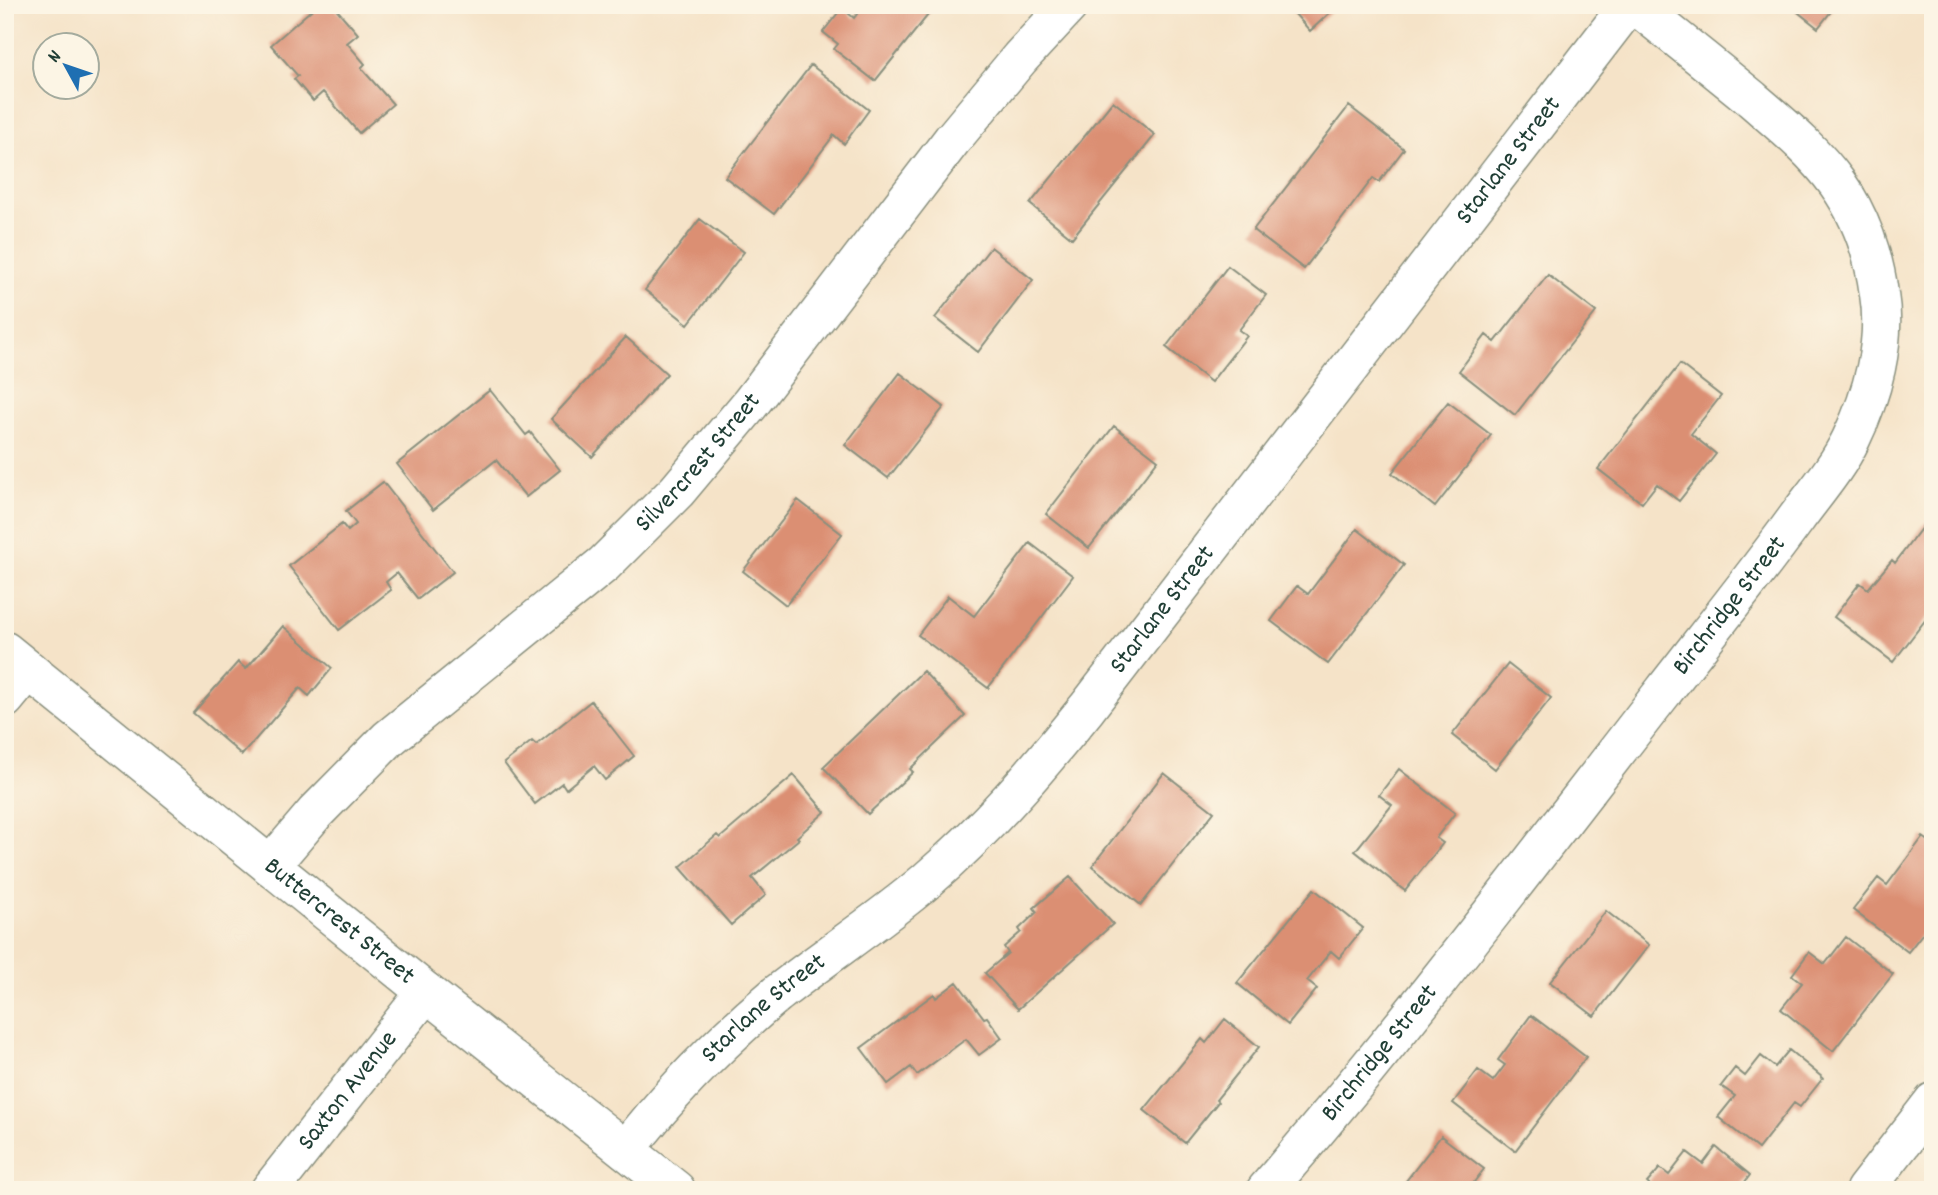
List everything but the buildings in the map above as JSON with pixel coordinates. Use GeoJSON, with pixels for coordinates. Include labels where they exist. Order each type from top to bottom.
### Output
{"type":"FeatureCollection","features":[{"type":"Feature","properties":{"kind":"street","name":"Silvercrest Street"},"geometry":{"type":"LineString","coordinates":[[271,866],[323,804],[388,739],[604,564],[677,491],[750,404],[952,140],[1020,58],[1069,5]]}},
{"type":"Feature","properties":{"kind":"street","name":"Starlane Street"},"geometry":{"type":"LineString","coordinates":[[626,1150],[682,1084],[776,995],[923,884],[983,830],[1023,787],[1087,708],[1629,5]]}},
{"type":"Feature","properties":{"kind":"street","name":"Birchridge Street"},"geometry":{"type":"LineString","coordinates":[[1266,1190],[1430,991],[1778,544],[1841,457],[1852,438],[1874,380],[1880,337],[1880,296],[1868,243],[1855,213],[1837,184],[1810,150],[1779,122],[1635,5]]}},
{"type":"Feature","properties":{"kind":"street","name":"Buttercrest Street"},"geometry":{"type":"LineString","coordinates":[[17,660],[426,992],[676,1190]]}},
{"type":"Feature","properties":{"kind":"street"},"geometry":{"type":"LineString","coordinates":[[5,699],[17,660]]}},
{"type":"Feature","properties":{"kind":"street","name":"Saxton Avenue"},"geometry":{"type":"LineString","coordinates":[[270,1190],[426,992]]}},
{"type":"Feature","properties":{"kind":"street"},"geometry":{"type":"LineString","coordinates":[[1866,1190],[1933,1102]]}}]}
